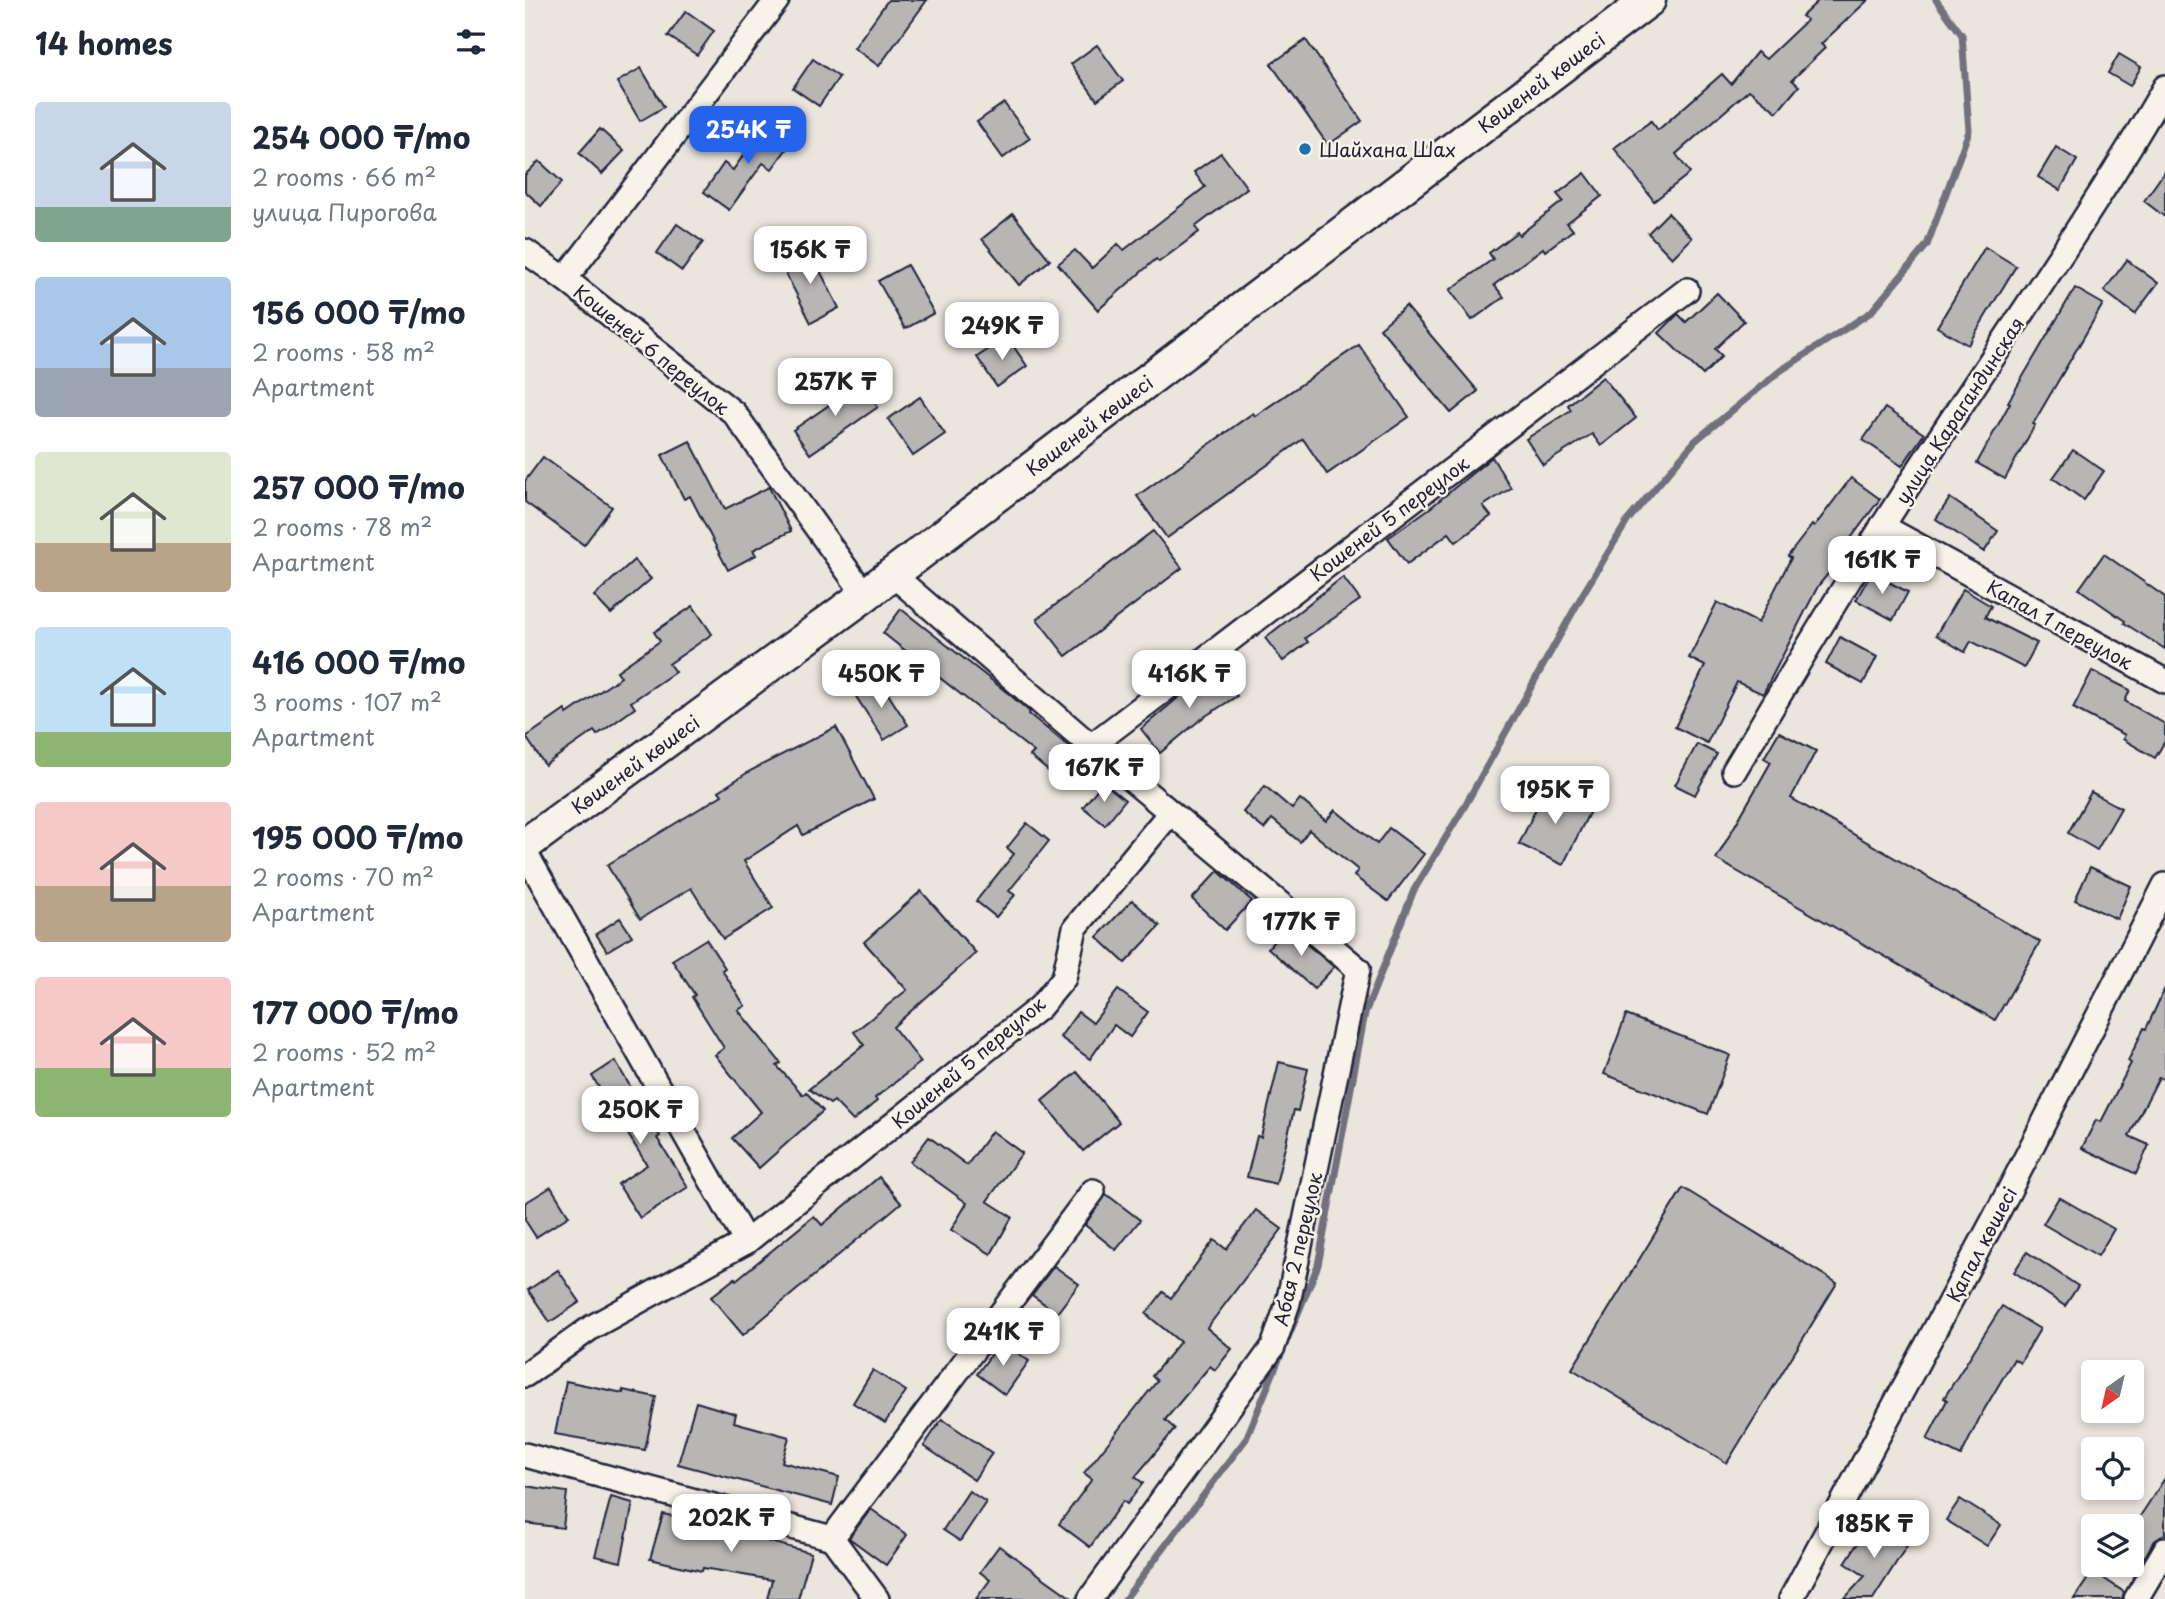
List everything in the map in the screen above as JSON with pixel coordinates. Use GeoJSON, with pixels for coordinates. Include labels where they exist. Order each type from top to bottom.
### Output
{"type":"FeatureCollection","features":[{"type":"Feature","properties":{"kind":"main road","name":"Көшеней көшесі"},"geometry":{"type":"LineString","coordinates":[[525,845],[865,595],[1649,0]]}},
{"type":"Feature","properties":{"kind":"street"},"geometry":{"type":"LineString","coordinates":[[565,279],[777,0]]}},
{"type":"Feature","properties":{"kind":"street","name":"улица Карагандинская"},"geometry":{"type":"LineString","coordinates":[[1734,771],[1882,526],[2086,216],[2165,87]]}},
{"type":"Feature","properties":{"kind":"street","name":"Кошеней 6 переулок"},"geometry":{"type":"LineString","coordinates":[[525,251],[565,279],[734,413],[865,595]]}},
{"type":"Feature","properties":{"kind":"street","name":"Кошеней 5 переулок"},"geometry":{"type":"LineString","coordinates":[[1091,746],[1687,290]]}},
{"type":"Feature","properties":{"kind":"street","name":"Капал 1 переулок"},"geometry":{"type":"LineString","coordinates":[[1882,526],[2165,681]]}},
{"type":"Feature","properties":{"kind":"street"},"geometry":{"type":"LineString","coordinates":[[892,574],[1171,813]]}},
{"type":"Feature","properties":{"kind":"street","name":"Кошеней 5 переулок"},"geometry":{"type":"LineString","coordinates":[[525,1375],[592,1327],[746,1242],[1040,1007],[1064,978],[1075,928],[1171,813]]}},
{"type":"Feature","properties":{"kind":"street","name":"Абая 2 переулок"},"geometry":{"type":"LineString","coordinates":[[1090,1599],[1273,1347],[1288,1303],[1358,969],[1171,813]]}},
{"type":"Feature","properties":{"kind":"street"},"geometry":{"type":"LineString","coordinates":[[525,852],[746,1242]]}},
{"type":"Feature","properties":{"kind":"street","name":"Қапал көшесі"},"geometry":{"type":"LineString","coordinates":[[1791,1599],[2009,1191],[2165,885]]}},
{"type":"Feature","properties":{"kind":"street"},"geometry":{"type":"LineString","coordinates":[[832,1538],[1093,1191]]}},
{"type":"Feature","properties":{"kind":"street"},"geometry":{"type":"LineString","coordinates":[[525,1455],[832,1538],[877,1599]]}},
{"type":"Feature","properties":{"kind":"street"},"geometry":{"type":"LineString","coordinates":[[2136,1599],[2165,1550]]}},
{"type":"Feature","properties":{"kind":"building"},"geometry":{"type":"Polygon","coordinates":[[[888,0],[927,0],[879,66],[854,48],[888,0]]]}},
{"type":"Feature","properties":{"kind":"building"},"geometry":{"type":"Polygon","coordinates":[[[1819,0],[1868,0],[1821,44],[1825,48],[1792,80],[1799,86],[1777,112],[1749,90],[1676,154],[1690,173],[1654,201],[1614,148],[1651,121],[1658,130],[1722,74],[1731,84],[1757,52],[1766,59],[1807,20],[1802,16],[1819,0]]]}},
{"type":"Feature","properties":{"kind":"building"},"geometry":{"type":"Polygon","coordinates":[[[686,11],[714,31],[697,55],[668,36],[686,11]]]}},
{"type":"Feature","properties":{"kind":"building"},"geometry":{"type":"Polygon","coordinates":[[[1306,40],[1362,121],[1328,145],[1271,64],[1306,40]]]}},
{"type":"Feature","properties":{"kind":"building"},"geometry":{"type":"Polygon","coordinates":[[[1097,45],[1123,81],[1097,100],[1071,64],[1097,45]]]}},
{"type":"Feature","properties":{"kind":"building"},"geometry":{"type":"Polygon","coordinates":[[[2119,54],[2141,67],[2130,86],[2108,73],[2119,54]]]}},
{"type":"Feature","properties":{"kind":"building"},"geometry":{"type":"Polygon","coordinates":[[[813,59],[839,77],[819,106],[793,88],[813,59]]]}},
{"type":"Feature","properties":{"kind":"building"},"geometry":{"type":"Polygon","coordinates":[[[641,68],[664,107],[640,121],[617,82],[641,68]]]}},
{"type":"Feature","properties":{"kind":"building"},"geometry":{"type":"Polygon","coordinates":[[[1004,103],[1030,138],[1003,158],[977,122],[1004,103]]]}},
{"type":"Feature","properties":{"kind":"building"},"geometry":{"type":"Polygon","coordinates":[[[767,122],[793,140],[772,169],[763,163],[729,210],[704,192],[724,163],[733,170],[767,122]]]}},
{"type":"Feature","properties":{"kind":"building"},"geometry":{"type":"Polygon","coordinates":[[[600,129],[624,151],[602,174],[579,153],[600,129]]]}},
{"type":"Feature","properties":{"kind":"building"},"geometry":{"type":"Polygon","coordinates":[[[2056,147],[2077,160],[2060,190],[2038,177],[2056,147]]]}},
{"type":"Feature","properties":{"kind":"building"},"geometry":{"type":"Polygon","coordinates":[[[1221,153],[1247,188],[1195,227],[1199,232],[1159,262],[1156,259],[1098,310],[1058,264],[1075,250],[1092,268],[1118,244],[1124,250],[1205,187],[1194,172],[1221,153]]]}},
{"type":"Feature","properties":{"kind":"building"},"geometry":{"type":"Polygon","coordinates":[[[539,161],[562,182],[541,206],[525,191],[525,175],[539,161]]]}},
{"type":"Feature","properties":{"kind":"building"},"geometry":{"type":"Polygon","coordinates":[[[2165,171],[2165,217],[2144,201],[2165,171]]]}},
{"type":"Feature","properties":{"kind":"building"},"geometry":{"type":"Polygon","coordinates":[[[1585,173],[1602,196],[1567,223],[1573,230],[1545,251],[1543,248],[1494,285],[1504,297],[1472,320],[1450,290],[1493,259],[1489,253],[1517,232],[1519,235],[1563,201],[1557,194],[1585,173]]]}},
{"type":"Feature","properties":{"kind":"building"},"geometry":{"type":"Polygon","coordinates":[[[1668,213],[1692,238],[1672,258],[1648,233],[1668,213]]]}},
{"type":"Feature","properties":{"kind":"building"},"geometry":{"type":"Polygon","coordinates":[[[1013,214],[1050,260],[1019,285],[982,239],[1013,214]]]}},
{"type":"Feature","properties":{"kind":"building"},"geometry":{"type":"Polygon","coordinates":[[[677,224],[703,242],[682,271],[657,253],[677,224]]]}},
{"type":"Feature","properties":{"kind":"building"},"geometry":{"type":"Polygon","coordinates":[[[1985,247],[2016,266],[1968,345],[1937,327],[1985,247]]]}},
{"type":"Feature","properties":{"kind":"building"},"geometry":{"type":"Polygon","coordinates":[[[809,249],[839,308],[811,323],[781,264],[809,249]]]}},
{"type":"Feature","properties":{"kind":"building"},"geometry":{"type":"Polygon","coordinates":[[[2127,260],[2158,283],[2135,314],[2104,291],[2127,260]]]}},
{"type":"Feature","properties":{"kind":"building"},"geometry":{"type":"Polygon","coordinates":[[[907,265],[934,313],[905,329],[878,281],[907,265]]]}},
{"type":"Feature","properties":{"kind":"building"},"geometry":{"type":"Polygon","coordinates":[[[2075,288],[2103,304],[2033,424],[2035,425],[2005,479],[1977,463],[2010,403],[2008,402],[2075,288]]]}},
{"type":"Feature","properties":{"kind":"building"},"geometry":{"type":"Polygon","coordinates":[[[1717,293],[1744,321],[1715,349],[1722,356],[1703,375],[1659,333],[1678,314],[1686,322],[1717,293]]]}},
{"type":"Feature","properties":{"kind":"building"},"geometry":{"type":"Polygon","coordinates":[[[1406,306],[1478,391],[1451,413],[1380,328],[1406,306]]]}},
{"type":"Feature","properties":{"kind":"building"},"geometry":{"type":"Polygon","coordinates":[[[1007,337],[1027,366],[997,387],[977,357],[1007,337]]]}},
{"type":"Feature","properties":{"kind":"building"},"geometry":{"type":"Polygon","coordinates":[[[1359,345],[1409,417],[1327,474],[1303,439],[1167,538],[1137,496],[1253,413],[1255,416],[1359,345]]]}},
{"type":"Feature","properties":{"kind":"building"},"geometry":{"type":"Polygon","coordinates":[[[1603,377],[1636,418],[1601,446],[1592,434],[1543,465],[1526,439],[1571,410],[1568,405],[1603,377]]]}},
{"type":"Feature","properties":{"kind":"building"},"geometry":{"type":"Polygon","coordinates":[[[861,383],[878,407],[810,454],[793,430],[861,383]]]}},
{"type":"Feature","properties":{"kind":"building"},"geometry":{"type":"Polygon","coordinates":[[[920,397],[945,434],[913,456],[888,419],[920,397]]]}},
{"type":"Feature","properties":{"kind":"building"},"geometry":{"type":"Polygon","coordinates":[[[1885,408],[1924,434],[1902,466],[1863,440],[1885,408]]]}},
{"type":"Feature","properties":{"kind":"building"},"geometry":{"type":"Polygon","coordinates":[[[690,441],[725,509],[769,487],[791,531],[753,550],[756,555],[728,570],[690,496],[684,499],[662,455],[690,441]]]}},
{"type":"Feature","properties":{"kind":"building"},"geometry":{"type":"Polygon","coordinates":[[[2073,450],[2104,471],[2084,500],[2053,478],[2073,450]]]}},
{"type":"Feature","properties":{"kind":"building"},"geometry":{"type":"Polygon","coordinates":[[[543,457],[612,507],[584,545],[525,502],[525,481],[543,457]]]}},
{"type":"Feature","properties":{"kind":"building"},"geometry":{"type":"Polygon","coordinates":[[[1492,457],[1511,488],[1483,506],[1491,516],[1456,542],[1449,533],[1407,564],[1388,538],[1430,508],[1492,457]]]}},
{"type":"Feature","properties":{"kind":"building"},"geometry":{"type":"Polygon","coordinates":[[[1851,478],[1880,499],[1843,549],[1846,552],[1818,586],[1763,694],[1737,682],[1707,743],[1675,727],[1705,666],[1689,658],[1717,602],[1758,623],[1791,558],[1788,556],[1851,478]]]}},
{"type":"Feature","properties":{"kind":"building"},"geometry":{"type":"Polygon","coordinates":[[[1950,498],[1998,531],[1984,552],[1936,519],[1950,498]]]}},
{"type":"Feature","properties":{"kind":"building"},"geometry":{"type":"Polygon","coordinates":[[[1153,531],[1182,568],[1066,656],[1037,619],[1153,531]]]}},
{"type":"Feature","properties":{"kind":"building"},"geometry":{"type":"Polygon","coordinates":[[[2104,554],[2165,597],[2165,649],[2124,623],[2125,621],[2079,589],[2104,554]]]}},
{"type":"Feature","properties":{"kind":"building"},"geometry":{"type":"Polygon","coordinates":[[[634,560],[651,579],[611,614],[594,596],[634,560]]]}},
{"type":"Feature","properties":{"kind":"building"},"geometry":{"type":"Polygon","coordinates":[[[1871,573],[1908,592],[1893,620],[1856,600],[1871,573]]]}},
{"type":"Feature","properties":{"kind":"building"},"geometry":{"type":"Polygon","coordinates":[[[1343,577],[1360,600],[1305,638],[1308,642],[1283,661],[1265,638],[1343,577]]]}},
{"type":"Feature","properties":{"kind":"building"},"geometry":{"type":"Polygon","coordinates":[[[1963,589],[1991,606],[1985,617],[2037,643],[2024,668],[1971,641],[1965,652],[1936,635],[1963,589]]]}},
{"type":"Feature","properties":{"kind":"building"},"geometry":{"type":"Polygon","coordinates":[[[693,606],[712,634],[669,664],[675,672],[631,702],[635,708],[597,735],[594,731],[545,765],[526,737],[565,710],[567,714],[621,677],[617,671],[660,641],[654,632],[693,606]]]}},
{"type":"Feature","properties":{"kind":"building"},"geometry":{"type":"Polygon","coordinates":[[[901,609],[1009,694],[1072,749],[1052,774],[1030,756],[1034,752],[883,633],[901,609]]]}},
{"type":"Feature","properties":{"kind":"building"},"geometry":{"type":"Polygon","coordinates":[[[1840,637],[1877,657],[1863,684],[1826,664],[1840,637]]]}},
{"type":"Feature","properties":{"kind":"building"},"geometry":{"type":"Polygon","coordinates":[[[1218,669],[1237,696],[1201,719],[1160,753],[1141,729],[1192,686],[1218,669]]]}},
{"type":"Feature","properties":{"kind":"building"},"geometry":{"type":"Polygon","coordinates":[[[2092,671],[2130,690],[2125,701],[2165,724],[2165,741],[2155,758],[2123,739],[2125,735],[2073,708],[2092,671]]]}},
{"type":"Feature","properties":{"kind":"building"},"geometry":{"type":"Polygon","coordinates":[[[879,680],[908,725],[884,740],[855,695],[879,680]]]}},
{"type":"Feature","properties":{"kind":"building"},"geometry":{"type":"Polygon","coordinates":[[[836,727],[874,799],[803,835],[798,826],[744,861],[773,908],[723,939],[691,888],[640,919],[607,865],[722,795],[719,791],[750,771],[836,727]]]}},
{"type":"Feature","properties":{"kind":"building"},"geometry":{"type":"Polygon","coordinates":[[[1779,732],[1816,751],[1791,798],[2040,942],[1995,1020],[1716,859],[1771,762],[1764,758],[1779,732]]]}},
{"type":"Feature","properties":{"kind":"building"},"geometry":{"type":"Polygon","coordinates":[[[1697,744],[1717,754],[1695,795],[1675,785],[1697,744]]]}},
{"type":"Feature","properties":{"kind":"building"},"geometry":{"type":"Polygon","coordinates":[[[1103,782],[1125,800],[1105,825],[1083,807],[1103,782]]]}},
{"type":"Feature","properties":{"kind":"building"},"geometry":{"type":"Polygon","coordinates":[[[1265,786],[1292,809],[1300,799],[1326,821],[1335,810],[1377,844],[1389,828],[1424,854],[1388,901],[1354,876],[1358,870],[1309,830],[1300,842],[1272,819],[1264,829],[1243,812],[1265,786]]]}},
{"type":"Feature","properties":{"kind":"building"},"geometry":{"type":"Polygon","coordinates":[[[1546,788],[1591,809],[1563,865],[1519,844],[1546,788]]]}},
{"type":"Feature","properties":{"kind":"building"},"geometry":{"type":"Polygon","coordinates":[[[2091,792],[2121,808],[2097,850],[2068,833],[2091,792]]]}},
{"type":"Feature","properties":{"kind":"building"},"geometry":{"type":"Polygon","coordinates":[[[1027,823],[1049,841],[1009,891],[1015,895],[996,917],[976,901],[1014,854],[1007,848],[1027,823]]]}},
{"type":"Feature","properties":{"kind":"building"},"geometry":{"type":"Polygon","coordinates":[[[2090,867],[2131,886],[2117,919],[2075,900],[2090,867]]]}},
{"type":"Feature","properties":{"kind":"building"},"geometry":{"type":"Polygon","coordinates":[[[1218,871],[1252,901],[1225,930],[1192,899],[1218,871]]]}},
{"type":"Feature","properties":{"kind":"building"},"geometry":{"type":"Polygon","coordinates":[[[921,891],[976,953],[893,1027],[921,1062],[875,1098],[877,1101],[853,1121],[834,1101],[830,1104],[809,1089],[864,1045],[854,1032],[907,990],[864,942],[921,891]]]}},
{"type":"Feature","properties":{"kind":"building"},"geometry":{"type":"Polygon","coordinates":[[[1132,900],[1160,926],[1125,963],[1097,937],[1132,900]]]}},
{"type":"Feature","properties":{"kind":"building"},"geometry":{"type":"Polygon","coordinates":[[[620,918],[632,936],[607,951],[596,934],[620,918]]]}},
{"type":"Feature","properties":{"kind":"building"},"geometry":{"type":"Polygon","coordinates":[[[1286,927],[1334,967],[1314,989],[1268,948],[1286,927]]]}},
{"type":"Feature","properties":{"kind":"building"},"geometry":{"type":"Polygon","coordinates":[[[706,939],[745,1006],[738,1010],[781,1063],[777,1066],[803,1095],[806,1092],[823,1111],[759,1168],[732,1138],[761,1112],[715,1055],[724,1048],[672,960],[706,939]]]}},
{"type":"Feature","properties":{"kind":"building"},"geometry":{"type":"Polygon","coordinates":[[[2165,988],[2165,1080],[2159,1077],[2129,1136],[2149,1145],[2136,1174],[2082,1148],[2096,1120],[2101,1122],[2165,988]]]}},
{"type":"Feature","properties":{"kind":"building"},"geometry":{"type":"Polygon","coordinates":[[[1118,990],[1148,1012],[1130,1037],[1114,1025],[1090,1059],[1060,1037],[1078,1012],[1093,1023],[1118,990]]]}},
{"type":"Feature","properties":{"kind":"building"},"geometry":{"type":"Polygon","coordinates":[[[1626,1015],[1730,1055],[1708,1114],[1604,1074],[1626,1015]]]}},
{"type":"Feature","properties":{"kind":"building"},"geometry":{"type":"Polygon","coordinates":[[[615,1061],[660,1136],[657,1138],[688,1187],[640,1218],[618,1184],[647,1165],[592,1076],[615,1061]]]}},
{"type":"Feature","properties":{"kind":"building"},"geometry":{"type":"Polygon","coordinates":[[[1279,1062],[1308,1069],[1298,1111],[1294,1110],[1276,1184],[1247,1177],[1257,1136],[1261,1137],[1279,1062]]]}},
{"type":"Feature","properties":{"kind":"building"},"geometry":{"type":"Polygon","coordinates":[[[1077,1072],[1119,1122],[1083,1151],[1042,1101],[1077,1072]]]}},
{"type":"Feature","properties":{"kind":"building"},"geometry":{"type":"Polygon","coordinates":[[[992,1131],[1022,1153],[987,1201],[1012,1217],[991,1254],[951,1230],[967,1203],[910,1162],[929,1137],[967,1165],[992,1131]]]}},
{"type":"Feature","properties":{"kind":"building"},"geometry":{"type":"Polygon","coordinates":[[[879,1177],[901,1203],[743,1335],[711,1297],[814,1216],[822,1225],[879,1177]]]}},
{"type":"Feature","properties":{"kind":"building"},"geometry":{"type":"Polygon","coordinates":[[[551,1187],[569,1216],[536,1237],[525,1220],[525,1203],[551,1187]]]}},
{"type":"Feature","properties":{"kind":"building"},"geometry":{"type":"Polygon","coordinates":[[[1683,1188],[1837,1283],[1727,1463],[1572,1369],[1683,1188]]]}},
{"type":"Feature","properties":{"kind":"building"},"geometry":{"type":"Polygon","coordinates":[[[1106,1194],[1140,1220],[1116,1250],[1085,1225],[1106,1194]]]}},
{"type":"Feature","properties":{"kind":"building"},"geometry":{"type":"Polygon","coordinates":[[[2059,1197],[2114,1229],[2098,1256],[2043,1224],[2059,1197]]]}},
{"type":"Feature","properties":{"kind":"building"},"geometry":{"type":"Polygon","coordinates":[[[1256,1210],[1282,1229],[1207,1328],[1232,1349],[1215,1370],[1210,1366],[1165,1420],[1175,1429],[1135,1477],[1143,1483],[1127,1504],[1123,1501],[1090,1547],[1059,1524],[1092,1479],[1084,1473],[1157,1381],[1152,1376],[1180,1342],[1146,1314],[1163,1292],[1171,1298],[1214,1240],[1226,1249],[1256,1210]]]}},
{"type":"Feature","properties":{"kind":"building"},"geometry":{"type":"Polygon","coordinates":[[[2027,1252],[2078,1286],[2065,1306],[2014,1272],[2027,1252]]]}},
{"type":"Feature","properties":{"kind":"building"},"geometry":{"type":"Polygon","coordinates":[[[1054,1266],[1079,1284],[1057,1313],[1032,1295],[1054,1266]]]}},
{"type":"Feature","properties":{"kind":"building"},"geometry":{"type":"Polygon","coordinates":[[[558,1270],[580,1302],[550,1322],[528,1290],[558,1270]]]}},
{"type":"Feature","properties":{"kind":"building"},"geometry":{"type":"Polygon","coordinates":[[[2002,1306],[2040,1329],[2020,1363],[2014,1359],[1981,1415],[1961,1456],[1927,1439],[1947,1400],[1944,1398],[2002,1306]]]}},
{"type":"Feature","properties":{"kind":"building"},"geometry":{"type":"Polygon","coordinates":[[[1001,1341],[1029,1361],[1005,1395],[977,1374],[1001,1341]]]}},
{"type":"Feature","properties":{"kind":"building"},"geometry":{"type":"Polygon","coordinates":[[[873,1370],[906,1391],[885,1423],[853,1403],[873,1370]]]}},
{"type":"Feature","properties":{"kind":"building"},"geometry":{"type":"Polygon","coordinates":[[[566,1381],[656,1397],[645,1450],[555,1434],[566,1381]]]}},
{"type":"Feature","properties":{"kind":"building"},"geometry":{"type":"Polygon","coordinates":[[[696,1402],[736,1414],[734,1422],[789,1437],[782,1462],[839,1477],[832,1505],[678,1464],[696,1402]]]}},
{"type":"Feature","properties":{"kind":"building"},"geometry":{"type":"Polygon","coordinates":[[[942,1419],[992,1453],[974,1480],[924,1446],[942,1419]]]}},
{"type":"Feature","properties":{"kind":"building"},"geometry":{"type":"Polygon","coordinates":[[[2165,1478],[2165,1534],[2153,1542],[2145,1557],[2144,1514],[2141,1514],[2165,1478]]]}},
{"type":"Feature","properties":{"kind":"building"},"geometry":{"type":"Polygon","coordinates":[[[525,1486],[567,1492],[563,1528],[525,1523],[525,1486]]]}},
{"type":"Feature","properties":{"kind":"building"},"geometry":{"type":"Polygon","coordinates":[[[969,1491],[986,1502],[960,1541],[943,1530],[969,1491]]]}},
{"type":"Feature","properties":{"kind":"building"},"geometry":{"type":"Polygon","coordinates":[[[611,1497],[633,1503],[621,1562],[595,1556],[611,1497]]]}},
{"type":"Feature","properties":{"kind":"building"},"geometry":{"type":"Polygon","coordinates":[[[1960,1499],[2001,1525],[1987,1546],[1946,1520],[1960,1499]]]}},
{"type":"Feature","properties":{"kind":"building"},"geometry":{"type":"Polygon","coordinates":[[[871,1509],[907,1535],[886,1565],[849,1538],[871,1509]]]}},
{"type":"Feature","properties":{"kind":"building"},"geometry":{"type":"Polygon","coordinates":[[[663,1514],[756,1534],[756,1538],[811,1553],[798,1599],[767,1599],[772,1580],[703,1568],[702,1571],[650,1559],[663,1514]]]}},
{"type":"Feature","properties":{"kind":"building"},"geometry":{"type":"Polygon","coordinates":[[[1872,1521],[1908,1544],[1873,1599],[1844,1599],[1865,1576],[1845,1563],[1872,1521]]]}},
{"type":"Feature","properties":{"kind":"building"},"geometry":{"type":"Polygon","coordinates":[[[999,1546],[1073,1599],[976,1599],[990,1580],[980,1572],[999,1546]]]}},
{"type":"Feature","properties":{"kind":"building"},"geometry":{"type":"Polygon","coordinates":[[[2089,1577],[2102,1577],[2124,1592],[2122,1599],[2074,1599],[2089,1577]]]}},
{"type":"Feature","properties":{"kind":"waterway"},"geometry":{"type":"LineString","coordinates":[[1125,1599],[1246,1439],[1318,1265],[1365,1013],[1414,890],[1463,809],[1584,592],[1628,520],[1695,441],[1780,371],[1871,312],[1927,245],[1969,131],[1962,35],[1936,0]]}},
{"type":"Feature","properties":{"kind":"place","name":"Шайхана Шах"},"geometry":{"type":"Point","coordinates":[1305,149]}}]}
